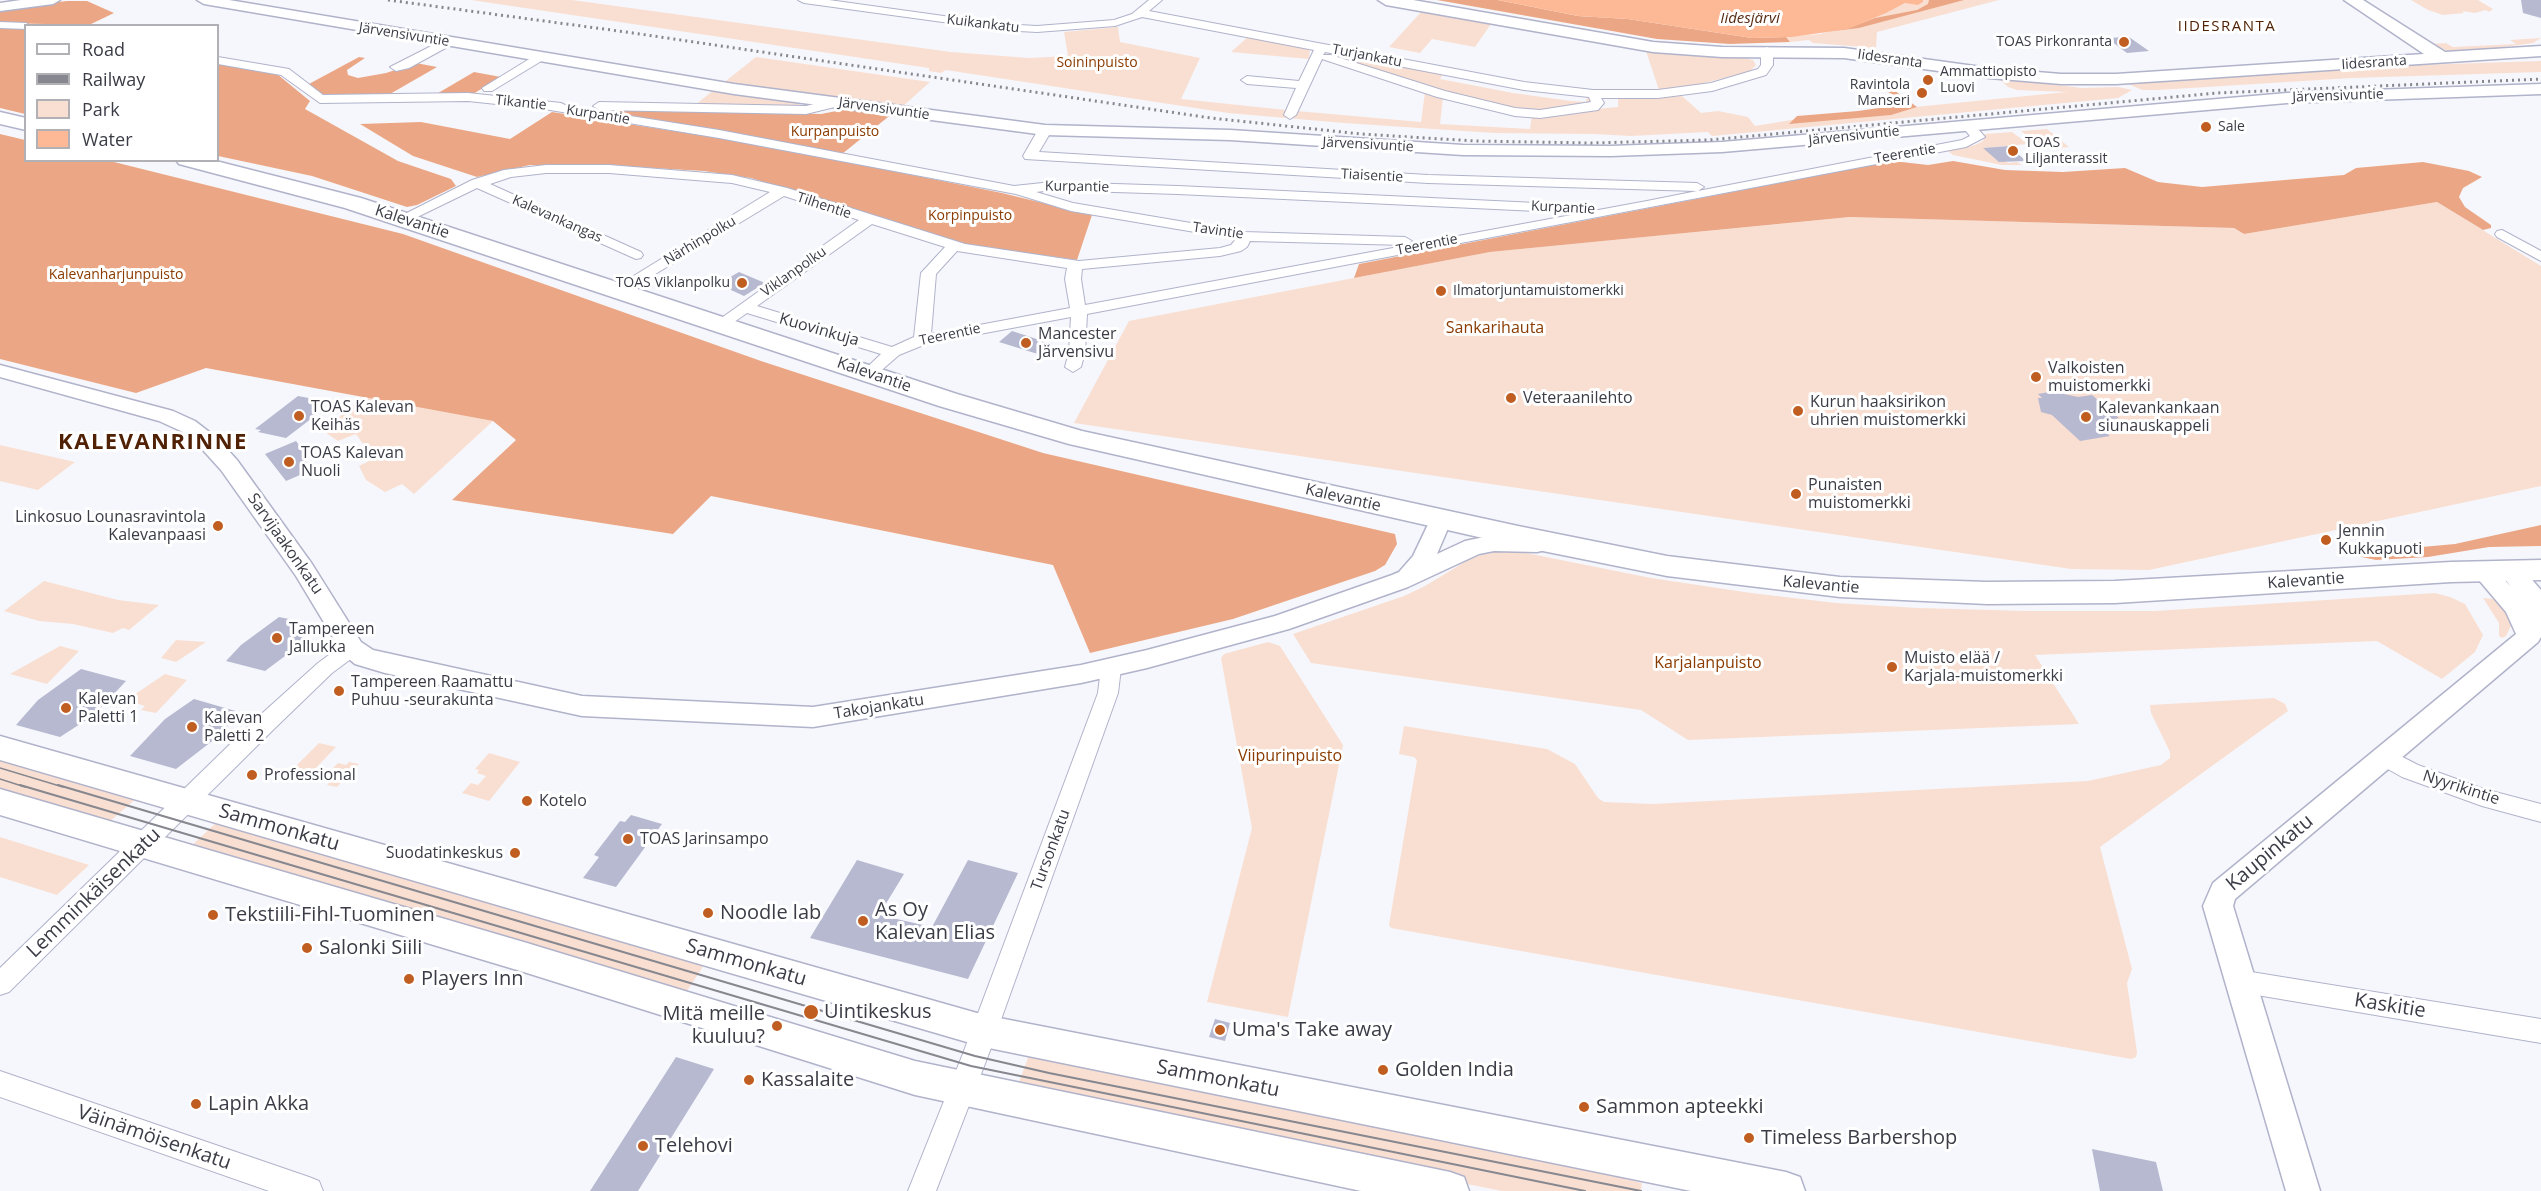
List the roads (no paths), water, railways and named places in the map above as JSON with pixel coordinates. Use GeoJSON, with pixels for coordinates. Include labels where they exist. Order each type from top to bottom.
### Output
{"type":"FeatureCollection","features":[{"type":"Feature","properties":{"kind":"main road","name":"Iidesranta"},"geometry":{"type":"LineString","coordinates":[[1386,0],[1653,47],[1716,52],[1851,53],[1999,74],[2080,80],[2541,51]]}},
{"type":"Feature","properties":{"kind":"main road"},"geometry":{"type":"LineString","coordinates":[[2352,0],[2442,58]]}},
{"type":"Feature","properties":{"kind":"main road"},"geometry":{"type":"LineString","coordinates":[[0,118],[24,124]]}},
{"type":"Feature","properties":{"kind":"main road","name":"Kalevantie"},"geometry":{"type":"LineString","coordinates":[[194,162],[333,197],[948,400],[1078,438],[1441,519],[1667,566],[1848,588],[1946,592],[2115,592],[2451,572],[2541,570]]}},
{"type":"Feature","properties":{"kind":"main road","name":"Sammonkatu"},"geometry":{"type":"LineString","coordinates":[[0,748],[984,1031],[1786,1191]]}},
{"type":"Feature","properties":{"kind":"main road"},"geometry":{"type":"LineString","coordinates":[[0,802],[752,1026],[915,1078],[1450,1191]]}},
{"type":"Feature","properties":{"kind":"street"},"geometry":{"type":"LineString","coordinates":[[0,7],[52,0]]}},
{"type":"Feature","properties":{"kind":"street","name":"Järvensivuntie"},"geometry":{"type":"LineString","coordinates":[[204,0],[447,42],[835,103],[1046,130],[1230,135],[1451,149],[1611,152],[1783,144],[1967,125],[2305,97],[2541,89]]}},
{"type":"Feature","properties":{"kind":"street","name":"Kuikankatu"},"geometry":{"type":"LineString","coordinates":[[804,0],[1001,27],[1037,29],[1104,26],[1130,19],[1156,0]]}},
{"type":"Feature","properties":{"kind":"street","name":"Turjankatu"},"geometry":{"type":"LineString","coordinates":[[1141,12],[1319,51],[1524,86],[1593,94],[1658,94],[1712,87],[1762,72],[1767,65],[1767,51]]}},
{"type":"Feature","properties":{"kind":"street"},"geometry":{"type":"LineString","coordinates":[[0,25],[24,26]]}},
{"type":"Feature","properties":{"kind":"street"},"geometry":{"type":"LineString","coordinates":[[396,67],[405,65],[447,42]]}},
{"type":"Feature","properties":{"kind":"street"},"geometry":{"type":"LineString","coordinates":[[1290,116],[1319,51]]}},
{"type":"Feature","properties":{"kind":"street","name":"Turjankatu"},"geometry":{"type":"LineString","coordinates":[[1319,51],[1441,94],[1515,112],[1540,114],[1594,107],[1598,103],[1593,94]]}},
{"type":"Feature","properties":{"kind":"street"},"geometry":{"type":"LineString","coordinates":[[488,88],[539,57]]}},
{"type":"Feature","properties":{"kind":"street","name":"Tikantie"},"geometry":{"type":"LineString","coordinates":[[219,61],[280,70],[320,99],[468,97],[549,107],[594,105],[796,110],[814,109],[835,103]]}},
{"type":"Feature","properties":{"kind":"street"},"geometry":{"type":"LineString","coordinates":[[1247,80],[1302,85]]}},
{"type":"Feature","properties":{"kind":"street","name":"Kurpantie"},"geometry":{"type":"LineString","coordinates":[[549,107],[720,134],[1014,190],[1052,186],[1187,190],[1613,211]]}},
{"type":"Feature","properties":{"kind":"street","name":"Teerentie"},"geometry":{"type":"LineString","coordinates":[[869,374],[893,352],[922,340],[1966,143],[1978,137],[1967,125]]}},
{"type":"Feature","properties":{"kind":"street","name":"Tiaisentie"},"geometry":{"type":"LineString","coordinates":[[1046,130],[1030,156],[1437,180],[1696,187],[1714,192]]}},
{"type":"Feature","properties":{"kind":"street","name":"Tilhentie"},"geometry":{"type":"LineString","coordinates":[[402,219],[477,183],[531,170],[609,169],[732,178],[782,191],[954,246],[1075,264],[1142,261],[1220,252],[1236,248],[1242,244],[1244,236]]}},
{"type":"Feature","properties":{"kind":"street","name":"Kalevankangas"},"geometry":{"type":"LineString","coordinates":[[477,183],[636,255]]}},
{"type":"Feature","properties":{"kind":"street","name":"Tavintie"},"geometry":{"type":"LineString","coordinates":[[1014,190],[1071,207],[1244,236],[1418,242],[1425,245]]}},
{"type":"Feature","properties":{"kind":"street","name":"Närhinpolku"},"geometry":{"type":"LineString","coordinates":[[619,291],[782,191]]}},
{"type":"Feature","properties":{"kind":"street","name":"Viklanpolku"},"geometry":{"type":"LineString","coordinates":[[721,324],[868,220]]}},
{"type":"Feature","properties":{"kind":"street"},"geometry":{"type":"LineString","coordinates":[[2502,234],[2541,257]]}},
{"type":"Feature","properties":{"kind":"street"},"geometry":{"type":"LineString","coordinates":[[922,340],[929,273],[954,246]]}},
{"type":"Feature","properties":{"kind":"street"},"geometry":{"type":"LineString","coordinates":[[1073,367],[1079,338],[1080,311],[1073,279],[1075,264]]}},
{"type":"Feature","properties":{"kind":"street","name":"Kuovinkuja"},"geometry":{"type":"LineString","coordinates":[[746,307],[893,352]]}},
{"type":"Feature","properties":{"kind":"street","name":"Sarvijaakonkatu"},"geometry":{"type":"LineString","coordinates":[[0,371],[166,416],[188,426],[209,443],[229,465],[304,570],[352,648]]}},
{"type":"Feature","properties":{"kind":"street","name":"Takojankatu"},"geometry":{"type":"LineString","coordinates":[[1400,581],[1416,570],[1423,560],[1441,519]]}},
{"type":"Feature","properties":{"kind":"street","name":"Takojankatu"},"geometry":{"type":"LineString","coordinates":[[352,648],[364,657],[386,664],[582,706],[801,718],[1112,668],[1280,623],[1400,581],[1483,544],[1511,543],[1575,548]]}},
{"type":"Feature","properties":{"kind":"street","name":"Kaupinkatu"},"geometry":{"type":"LineString","coordinates":[[2303,1191],[2217,906],[2223,892],[2490,671],[2535,637],[2516,609],[2498,572]]}},
{"type":"Feature","properties":{"kind":"street"},"geometry":{"type":"LineString","coordinates":[[187,801],[313,679],[352,648]]}},
{"type":"Feature","properties":{"kind":"street","name":"Tursonkatu"},"geometry":{"type":"LineString","coordinates":[[922,1191],[984,1031],[1108,693],[1112,668]]}},
{"type":"Feature","properties":{"kind":"street","name":"Nyyrikintie"},"geometry":{"type":"LineString","coordinates":[[2385,757],[2410,771],[2482,797],[2541,813]]}},
{"type":"Feature","properties":{"kind":"street","name":"Lemminkäisenkatu"},"geometry":{"type":"LineString","coordinates":[[0,984],[187,801]]}},
{"type":"Feature","properties":{"kind":"street","name":"Kaskitie"},"geometry":{"type":"LineString","coordinates":[[2239,981],[2541,1030]]}},
{"type":"Feature","properties":{"kind":"street","name":"Väinämöisenkatu"},"geometry":{"type":"LineString","coordinates":[[0,1084],[309,1191]]}},
{"type":"Feature","properties":{"kind":"water","name":"Iidesjärvi"},"geometry":{"type":"Polygon","coordinates":[[[1498,0],[1923,0],[1923,2],[1918,5],[1905,3],[1848,29],[1792,37],[1752,38],[1628,19],[1578,16],[1498,0]]]}},
{"type":"Feature","properties":{"kind":"tram line"},"geometry":{"type":"LineString","coordinates":[[0,768],[63,787]]}},
{"type":"Feature","properties":{"kind":"tram line"},"geometry":{"type":"LineString","coordinates":[[0,779],[25,787]]}},
{"type":"Feature","properties":{"kind":"tram line"},"geometry":{"type":"LineString","coordinates":[[20,785],[971,1066],[1585,1191]]}},
{"type":"Feature","properties":{"kind":"tram line"},"geometry":{"type":"LineString","coordinates":[[58,785],[975,1056],[1049,1073],[1641,1191]]}},
{"type":"Feature","properties":{"kind":"railway"},"geometry":{"type":"LineString","coordinates":[[388,0],[626,32],[1211,118],[1361,134],[1475,141],[1591,143],[1709,140],[2217,93],[2541,79]]}},
{"type":"Feature","properties":{"kind":"place","name":"TOAS Pirkonranta"},"geometry":{"type":"Point","coordinates":[2124,42]}},
{"type":"Feature","properties":{"kind":"place","name":"Ammattiopisto Luovi"},"geometry":{"type":"Point","coordinates":[1928,80]}},
{"type":"Feature","properties":{"kind":"place","name":"Ravintola Manseri"},"geometry":{"type":"Point","coordinates":[1922,93]}},
{"type":"Feature","properties":{"kind":"place","name":"Sale"},"geometry":{"type":"Point","coordinates":[2206,127]}},
{"type":"Feature","properties":{"kind":"place","name":"TOAS Liljanterassit"},"geometry":{"type":"Point","coordinates":[2013,151]}},
{"type":"Feature","properties":{"kind":"place","name":"TOAS Viklanpolku"},"geometry":{"type":"Point","coordinates":[742,283]}},
{"type":"Feature","properties":{"kind":"place","name":"Ilmatorjuntamuistomerkki"},"geometry":{"type":"Point","coordinates":[1441,291]}},
{"type":"Feature","properties":{"kind":"place","name":"Mancester Järvensivu"},"geometry":{"type":"Point","coordinates":[1026,343]}},
{"type":"Feature","properties":{"kind":"place","name":"Valkoisten muistomerkki"},"geometry":{"type":"Point","coordinates":[2036,377]}},
{"type":"Feature","properties":{"kind":"place","name":"Veteraanilehto"},"geometry":{"type":"Point","coordinates":[1511,398]}},
{"type":"Feature","properties":{"kind":"place","name":"Kurun haaksirikon uhrien muistomerkki"},"geometry":{"type":"Point","coordinates":[1798,411]}},
{"type":"Feature","properties":{"kind":"place","name":"TOAS Kalevan Keihäs"},"geometry":{"type":"Point","coordinates":[299,416]}},
{"type":"Feature","properties":{"kind":"place","name":"Kalevankankaan siunauskappeli"},"geometry":{"type":"Point","coordinates":[2086,417]}},
{"type":"Feature","properties":{"kind":"place","name":"TOAS Kalevan Nuoli"},"geometry":{"type":"Point","coordinates":[289,462]}},
{"type":"Feature","properties":{"kind":"place","name":"Punaisten muistomerkki"},"geometry":{"type":"Point","coordinates":[1796,494]}},
{"type":"Feature","properties":{"kind":"place","name":"Linkosuo Lounasravintola Kalevanpaasi"},"geometry":{"type":"Point","coordinates":[218,526]}},
{"type":"Feature","properties":{"kind":"place","name":"Jennin Kukkapuoti"},"geometry":{"type":"Point","coordinates":[2326,540]}},
{"type":"Feature","properties":{"kind":"place","name":"Tampereen Jallukka"},"geometry":{"type":"Point","coordinates":[277,638]}},
{"type":"Feature","properties":{"kind":"place","name":"Muisto elää / Karjala-muistomerkki"},"geometry":{"type":"Point","coordinates":[1892,667]}},
{"type":"Feature","properties":{"kind":"place","name":"Tampereen Raamattu Puhuu -seurakunta"},"geometry":{"type":"Point","coordinates":[339,691]}},
{"type":"Feature","properties":{"kind":"place","name":"Kalevan Paletti 1"},"geometry":{"type":"Point","coordinates":[66,708]}},
{"type":"Feature","properties":{"kind":"place","name":"Kalevan Paletti 2"},"geometry":{"type":"Point","coordinates":[192,727]}},
{"type":"Feature","properties":{"kind":"place","name":"Professional"},"geometry":{"type":"Point","coordinates":[252,775]}},
{"type":"Feature","properties":{"kind":"place","name":"Kotelo"},"geometry":{"type":"Point","coordinates":[527,801]}},
{"type":"Feature","properties":{"kind":"place","name":"TOAS Jarinsampo"},"geometry":{"type":"Point","coordinates":[628,839]}},
{"type":"Feature","properties":{"kind":"place","name":"Suodatinkeskus"},"geometry":{"type":"Point","coordinates":[515,853]}},
{"type":"Feature","properties":{"kind":"place","name":"Noodle lab"},"geometry":{"type":"Point","coordinates":[708,913]}},
{"type":"Feature","properties":{"kind":"place","name":"Tekstiili-Fihl-Tuominen"},"geometry":{"type":"Point","coordinates":[213,915]}},
{"type":"Feature","properties":{"kind":"place","name":"As Oy Kalevan Elias"},"geometry":{"type":"Point","coordinates":[863,921]}},
{"type":"Feature","properties":{"kind":"place","name":"Salonki Siili"},"geometry":{"type":"Point","coordinates":[307,948]}},
{"type":"Feature","properties":{"kind":"place","name":"Players Inn"},"geometry":{"type":"Point","coordinates":[409,979]}},
{"type":"Feature","properties":{"kind":"place","name":"Uintikeskus"},"geometry":{"type":"Point","coordinates":[811,1012]}},
{"type":"Feature","properties":{"kind":"place","name":"Mitä meille kuuluu?"},"geometry":{"type":"Point","coordinates":[777,1026]}},
{"type":"Feature","properties":{"kind":"place","name":"Uma's Take away"},"geometry":{"type":"Point","coordinates":[1220,1030]}},
{"type":"Feature","properties":{"kind":"place","name":"Golden India"},"geometry":{"type":"Point","coordinates":[1383,1070]}},
{"type":"Feature","properties":{"kind":"place","name":"Kassalaite"},"geometry":{"type":"Point","coordinates":[749,1080]}},
{"type":"Feature","properties":{"kind":"place","name":"Lapin Akka"},"geometry":{"type":"Point","coordinates":[196,1104]}},
{"type":"Feature","properties":{"kind":"place","name":"Sammon apteekki"},"geometry":{"type":"Point","coordinates":[1584,1107]}},
{"type":"Feature","properties":{"kind":"place","name":"Timeless Barbershop"},"geometry":{"type":"Point","coordinates":[1749,1138]}},
{"type":"Feature","properties":{"kind":"place","name":"Telehovi"},"geometry":{"type":"Point","coordinates":[643,1146]}},
{"type":"Feature","properties":{"kind":"district","name":"IIDESRANTA"},"geometry":{"type":"Point","coordinates":[2227,27]}},
{"type":"Feature","properties":{"kind":"district","name":"KALEVANRINNE"},"geometry":{"type":"Point","coordinates":[153,443]}},
{"type":"Feature","properties":{"kind":"park label","name":"Soininpuisto"},"geometry":{"type":"Point","coordinates":[1097,63]}},
{"type":"Feature","properties":{"kind":"park label","name":"Kurpanpuisto"},"geometry":{"type":"Point","coordinates":[835,132]}},
{"type":"Feature","properties":{"kind":"park label","name":"Korpinpuisto"},"geometry":{"type":"Point","coordinates":[970,216]}},
{"type":"Feature","properties":{"kind":"park label","name":"Kalevanharjunpuisto"},"geometry":{"type":"Point","coordinates":[116,275]}},
{"type":"Feature","properties":{"kind":"park label","name":"Sankarihauta"},"geometry":{"type":"Point","coordinates":[1495,328]}},
{"type":"Feature","properties":{"kind":"park label","name":"Karjalanpuisto"},"geometry":{"type":"Point","coordinates":[1708,663]}},
{"type":"Feature","properties":{"kind":"park label","name":"Viipurinpuisto"},"geometry":{"type":"Point","coordinates":[1290,756]}}]}
